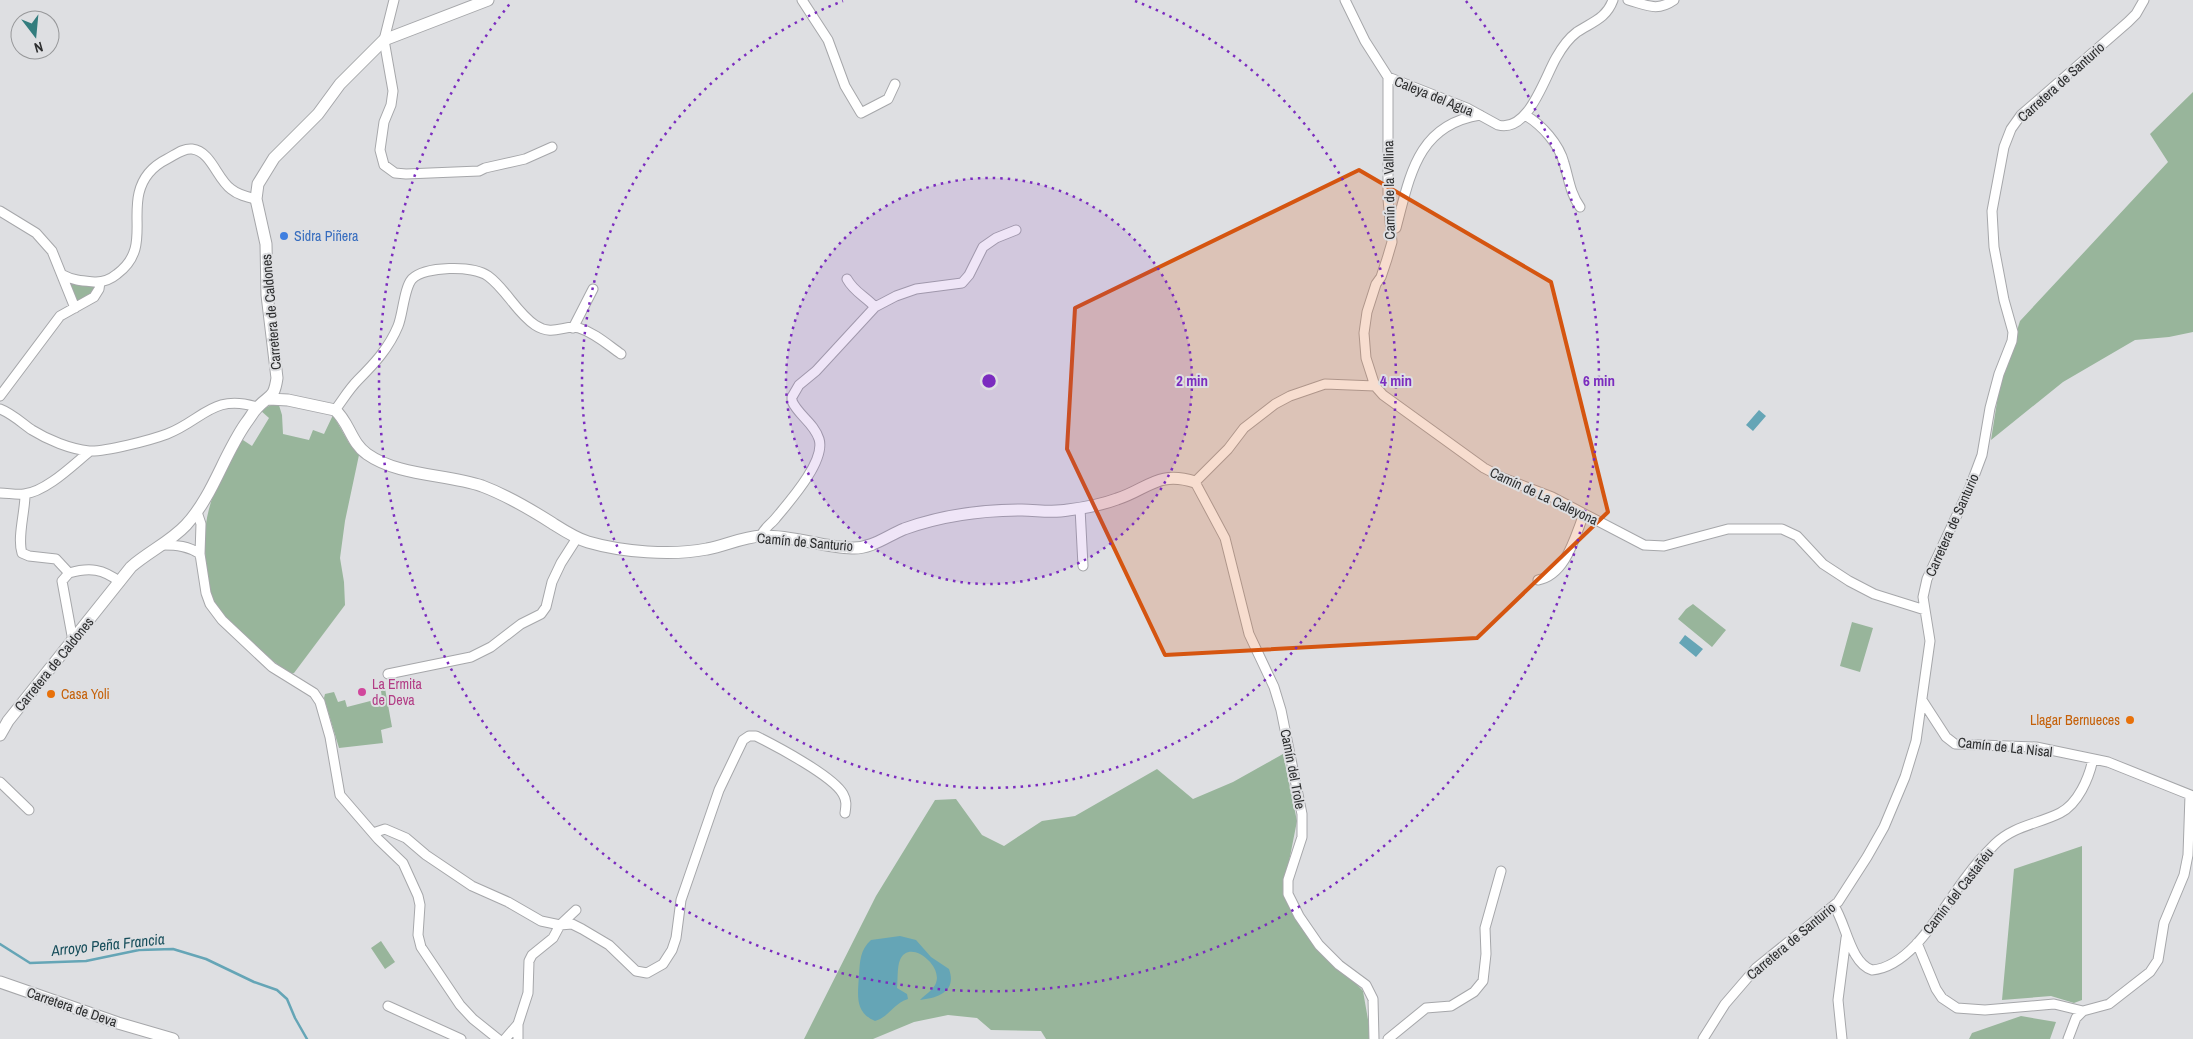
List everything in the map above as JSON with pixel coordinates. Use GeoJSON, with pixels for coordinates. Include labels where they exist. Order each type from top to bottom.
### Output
{"type":"FeatureCollection","features":[{"type":"Feature","properties":{"kind":"street"},"geometry":{"type":"LineString","coordinates":[[394,0],[384,40],[393,84],[391,105],[384,122],[380,150],[380,158],[388,169],[406,174],[473,172],[525,159],[552,147]]}},
{"type":"Feature","properties":{"kind":"street","name":"Carretera de Caldones"},"geometry":{"type":"LineString","coordinates":[[0,735],[8,721],[120,582],[142,558],[163,545],[197,512],[205,500],[235,439],[257,407],[269,399],[275,390],[276,378],[268,295],[266,244],[256,199],[258,184],[274,158],[318,114],[340,84],[384,40],[488,0]]}},
{"type":"Feature","properties":{"kind":"street"},"geometry":{"type":"LineString","coordinates":[[802,0],[828,40],[845,86],[861,113],[888,99],[895,84]]}},
{"type":"Feature","properties":{"kind":"street"},"geometry":{"type":"LineString","coordinates":[[1344,0],[1365,41],[1388,77]]}},
{"type":"Feature","properties":{"kind":"street"},"geometry":{"type":"LineString","coordinates":[[1580,207],[1571,193],[1564,163],[1558,148],[1534,120],[1525,115],[1556,57],[1576,33],[1602,18],[1608,12],[1613,0]]}},
{"type":"Feature","properties":{"kind":"street"},"geometry":{"type":"LineString","coordinates":[[1628,0],[1656,8],[1665,7],[1674,0]]}},
{"type":"Feature","properties":{"kind":"street","name":"Carretera de Santurio"},"geometry":{"type":"LineString","coordinates":[[1703,1039],[1730,997],[1756,968],[1834,906],[1867,857],[1884,827],[1905,778],[1916,741],[1930,641],[1923,598],[1927,579],[1982,455],[1990,408],[1999,374],[2012,341],[2013,332],[2004,300],[1992,221],[1993,203],[2004,147],[2011,129],[2021,115],[2128,22],[2136,14],[2144,0]]}},
{"type":"Feature","properties":{"kind":"street","name":"Caleya del Agua"},"geometry":{"type":"LineString","coordinates":[[1388,77],[1467,108],[1503,127],[1519,122],[1525,115]]}},
{"type":"Feature","properties":{"kind":"street","name":"Camín de la Vallina"},"geometry":{"type":"LineString","coordinates":[[1375,386],[1366,358],[1364,333],[1367,312],[1392,242],[1388,199],[1388,77]]}},
{"type":"Feature","properties":{"kind":"street","name":"Caleya del Agua"},"geometry":{"type":"LineString","coordinates":[[1391,230],[1396,228],[1414,167],[1427,142],[1462,120],[1480,115]]}},
{"type":"Feature","properties":{"kind":"street"},"geometry":{"type":"LineString","coordinates":[[63,276],[77,281],[100,282],[114,276],[125,268],[134,251],[138,235],[139,193],[147,174],[157,164],[182,150],[191,149],[198,151],[207,158],[220,178],[231,190],[256,199]]}},
{"type":"Feature","properties":{"kind":"street"},"geometry":{"type":"LineString","coordinates":[[0,211],[42,240],[52,252],[76,308]]}},
{"type":"Feature","properties":{"kind":"street"},"geometry":{"type":"LineString","coordinates":[[761,536],[763,530],[774,521],[813,467],[820,448],[816,431],[792,401],[795,390],[816,371],[875,307],[896,296],[916,289],[962,282],[969,275],[983,246],[996,238],[1016,230]]}},
{"type":"Feature","properties":{"kind":"street"},"geometry":{"type":"LineString","coordinates":[[269,399],[288,400],[335,410],[357,381],[376,362],[397,329],[410,281],[421,273],[439,269],[478,271],[488,276],[518,309],[536,325],[548,330],[558,331],[573,328],[594,334],[621,354]]}},
{"type":"Feature","properties":{"kind":"street"},"geometry":{"type":"LineString","coordinates":[[847,279],[852,289],[875,307]]}},
{"type":"Feature","properties":{"kind":"street"},"geometry":{"type":"LineString","coordinates":[[0,396],[60,316],[94,297],[99,289],[100,282]]}},
{"type":"Feature","properties":{"kind":"street"},"geometry":{"type":"LineString","coordinates":[[573,328],[593,289]]}},
{"type":"Feature","properties":{"kind":"street"},"geometry":{"type":"LineString","coordinates":[[1195,482],[1228,449],[1244,428],[1257,416],[1282,400],[1325,384],[1375,386]]}},
{"type":"Feature","properties":{"kind":"street","name":"Camín de La Caleyona"},"geometry":{"type":"LineString","coordinates":[[1375,386],[1383,395],[1484,468],[1503,478],[1552,497],[1632,540],[1652,547],[1664,546],[1728,530],[1782,529],[1798,536],[1823,564],[1849,581],[1874,594],[1925,610]]}},
{"type":"Feature","properties":{"kind":"street"},"geometry":{"type":"LineString","coordinates":[[0,410],[47,438],[90,451],[120,446],[168,434],[214,407],[228,402],[244,403],[257,407]]}},
{"type":"Feature","properties":{"kind":"street","name":"Camín de Santurio"},"geometry":{"type":"LineString","coordinates":[[335,410],[340,414],[353,440],[364,452],[378,462],[490,489],[533,511],[577,538],[589,543],[628,550],[663,552],[704,550],[746,538],[761,536],[854,548],[876,543],[904,529],[959,516],[1023,510],[1049,512],[1080,508],[1118,499],[1140,488],[1165,479],[1183,478],[1195,482]]}},
{"type":"Feature","properties":{"kind":"street"},"geometry":{"type":"LineString","coordinates":[[0,493],[25,494],[38,490],[61,475],[90,451]]}},
{"type":"Feature","properties":{"kind":"street","name":"Camín del Trole"},"geometry":{"type":"LineString","coordinates":[[1195,482],[1225,538],[1249,634],[1274,687],[1282,710],[1302,814],[1302,837],[1288,880],[1288,894],[1299,916],[1319,946],[1339,965],[1366,985],[1373,999],[1374,1039]]}},
{"type":"Feature","properties":{"kind":"street"},"geometry":{"type":"LineString","coordinates":[[25,494],[20,546],[22,553],[29,556],[56,559],[69,573]]}},
{"type":"Feature","properties":{"kind":"street"},"geometry":{"type":"LineString","coordinates":[[1080,508],[1083,566]]}},
{"type":"Feature","properties":{"kind":"street"},"geometry":{"type":"LineString","coordinates":[[197,512],[201,524],[200,554],[206,593],[218,615],[272,667],[314,693],[320,702],[334,753],[340,794],[373,833],[403,862],[413,883],[420,905],[418,935],[427,958],[460,1005],[473,1019],[498,1039]]}},
{"type":"Feature","properties":{"kind":"street"},"geometry":{"type":"LineString","coordinates":[[1538,580],[1549,576],[1561,565],[1584,514]]}},
{"type":"Feature","properties":{"kind":"street"},"geometry":{"type":"LineString","coordinates":[[388,674],[472,657],[491,647],[521,624],[542,614],[546,607],[552,582],[561,563],[577,538]]}},
{"type":"Feature","properties":{"kind":"street"},"geometry":{"type":"LineString","coordinates":[[163,545],[181,546],[200,554]]}},
{"type":"Feature","properties":{"kind":"street"},"geometry":{"type":"LineString","coordinates":[[73,641],[62,580],[69,573],[97,569],[107,572],[120,582]]}},
{"type":"Feature","properties":{"kind":"street","name":"Camín de La Nisal"},"geometry":{"type":"LineString","coordinates":[[1922,700],[1946,737],[1955,744],[2036,747],[2108,762],[2191,795]]}},
{"type":"Feature","properties":{"kind":"street"},"geometry":{"type":"LineString","coordinates":[[373,833],[385,829],[406,838],[426,855],[472,886],[508,902],[541,921],[560,925],[572,924],[600,939],[636,971],[646,974],[655,971],[664,964],[672,950],[684,892],[719,790],[743,740],[749,736],[756,736],[815,768],[842,792],[846,802],[845,813]]}},
{"type":"Feature","properties":{"kind":"street","name":"Camín del Castañéu"},"geometry":{"type":"LineString","coordinates":[[1834,906],[1846,937],[1862,964],[1872,970],[1880,970],[1892,964],[1917,943],[1967,875],[2004,835],[2068,808],[2083,785],[2093,759]]}},
{"type":"Feature","properties":{"kind":"street"},"geometry":{"type":"LineString","coordinates":[[0,782],[29,810]]}},
{"type":"Feature","properties":{"kind":"street"},"geometry":{"type":"LineString","coordinates":[[1917,943],[1936,989],[1942,998],[1957,1008],[1985,1010],[2054,1004],[2082,1011],[2114,1001],[2150,972],[2158,960],[2164,923],[2181,883],[2188,855],[2191,795]]}},
{"type":"Feature","properties":{"kind":"street"},"geometry":{"type":"LineString","coordinates":[[1388,1039],[1426,1008],[1451,1006],[1474,992],[1483,981],[1486,954],[1485,928],[1501,872]]}},
{"type":"Feature","properties":{"kind":"street"},"geometry":{"type":"LineString","coordinates":[[518,1039],[518,1024],[528,993],[530,961],[537,950],[553,938],[560,925],[576,910]]}},
{"type":"Feature","properties":{"kind":"street"},"geometry":{"type":"LineString","coordinates":[[1842,1039],[1838,1000],[1846,937]]}},
{"type":"Feature","properties":{"kind":"street","name":"Carretera de Deva"},"geometry":{"type":"LineString","coordinates":[[0,982],[118,1023],[173,1039]]}},
{"type":"Feature","properties":{"kind":"street"},"geometry":{"type":"LineString","coordinates":[[388,1006],[461,1039]]}},
{"type":"Feature","properties":{"kind":"street"},"geometry":{"type":"LineString","coordinates":[[2068,1039],[2076,1018],[2082,1011]]}},
{"type":"Feature","properties":{"kind":"street"},"geometry":{"type":"LineString","coordinates":[[505,1039],[518,1024]]}},
{"type":"Feature","properties":{"kind":"highlighted area"},"geometry":{"type":"Polygon","coordinates":[[[1359,170],[1551,282],[1608,512],[1477,638],[1165,655],[1067,449],[1075,308],[1359,170]]]}},
{"type":"Feature","properties":{"kind":"green space"},"geometry":{"type":"Polygon","coordinates":[[[2193,92],[2193,332],[2169,337],[2135,340],[2063,382],[1991,440],[2000,383],[2020,321],[2168,162],[2150,134],[2193,92]]]}},
{"type":"Feature","properties":{"kind":"green space"},"geometry":{"type":"Polygon","coordinates":[[[69,285],[97,285],[91,296],[76,304],[69,285]]]}},
{"type":"Feature","properties":{"kind":"green space"},"geometry":{"type":"Polygon","coordinates":[[[278,402],[282,415],[283,434],[309,440],[313,430],[324,434],[333,415],[349,443],[359,455],[345,521],[340,558],[345,605],[294,673],[290,674],[249,641],[220,613],[213,602],[205,555],[205,536],[210,504],[223,472],[240,438],[252,446],[269,418],[260,410],[278,402]]]}},
{"type":"Feature","properties":{"kind":"green space"},"geometry":{"type":"Polygon","coordinates":[[[1693,604],[1726,630],[1712,647],[1678,619],[1693,604]]]}},
{"type":"Feature","properties":{"kind":"green space"},"geometry":{"type":"Polygon","coordinates":[[[1852,622],[1873,628],[1860,672],[1840,666],[1852,622]]]}},
{"type":"Feature","properties":{"kind":"green space"},"geometry":{"type":"Polygon","coordinates":[[[384,683],[392,727],[381,730],[383,743],[339,748],[324,698],[325,694],[334,692],[338,702],[345,700],[347,707],[382,698],[380,684],[384,683]]]}},
{"type":"Feature","properties":{"kind":"green space"},"geometry":{"type":"Polygon","coordinates":[[[1283,754],[1297,821],[1283,892],[1314,939],[1363,991],[1370,1031],[1369,1039],[1046,1039],[1041,1031],[991,1030],[977,1018],[948,1015],[914,1022],[873,1039],[804,1039],[876,896],[935,800],[956,799],[982,835],[1004,846],[1042,821],[1075,816],[1157,769],[1193,799],[1233,782],[1283,754]]]}},
{"type":"Feature","properties":{"kind":"green space"},"geometry":{"type":"Polygon","coordinates":[[[2082,846],[2082,1000],[2074,1003],[2051,996],[2002,1000],[2014,869],[2082,846]]]}},
{"type":"Feature","properties":{"kind":"green space"},"geometry":{"type":"Polygon","coordinates":[[[381,941],[395,962],[385,969],[371,948],[381,941]]]}},
{"type":"Feature","properties":{"kind":"green space"},"geometry":{"type":"Polygon","coordinates":[[[2021,1016],[2056,1022],[2050,1039],[1969,1039],[1972,1033],[2021,1016]]]}},
{"type":"Feature","properties":{"kind":"water"},"geometry":{"type":"Polygon","coordinates":[[[1759,410],[1766,416],[1753,431],[1746,425],[1759,410]]]}},
{"type":"Feature","properties":{"kind":"water"},"geometry":{"type":"Polygon","coordinates":[[[1685,635],[1703,649],[1696,657],[1679,643],[1685,635]]]}},
{"type":"Feature","properties":{"kind":"water"},"geometry":{"type":"Polygon","coordinates":[[[900,936],[916,940],[931,957],[949,969],[951,983],[945,992],[940,995],[920,1000],[936,983],[935,969],[924,956],[910,952],[904,954],[899,963],[897,988],[907,994],[908,999],[875,1021],[868,1017],[860,1008],[858,989],[861,956],[871,940],[900,936]]]}},
{"type":"Feature","properties":{"kind":"waterway","name":"Arroyo Peña Francia"},"geometry":{"type":"LineString","coordinates":[[0,944],[30,963],[86,961],[139,950],[173,949],[206,959],[254,982],[277,990],[287,999],[307,1039]]}},
{"type":"Feature","properties":{"kind":"place","name":"Sidra Piñera"},"geometry":{"type":"Point","coordinates":[284,236]}},
{"type":"Feature","properties":{"kind":"place","name":"La Ermita de Deva"},"geometry":{"type":"Point","coordinates":[362,692]}},
{"type":"Feature","properties":{"kind":"place","name":"Casa Yoli"},"geometry":{"type":"Point","coordinates":[51,694]}},
{"type":"Feature","properties":{"kind":"place","name":"Llagar Bernueces"},"geometry":{"type":"Point","coordinates":[2130,720]}}]}
